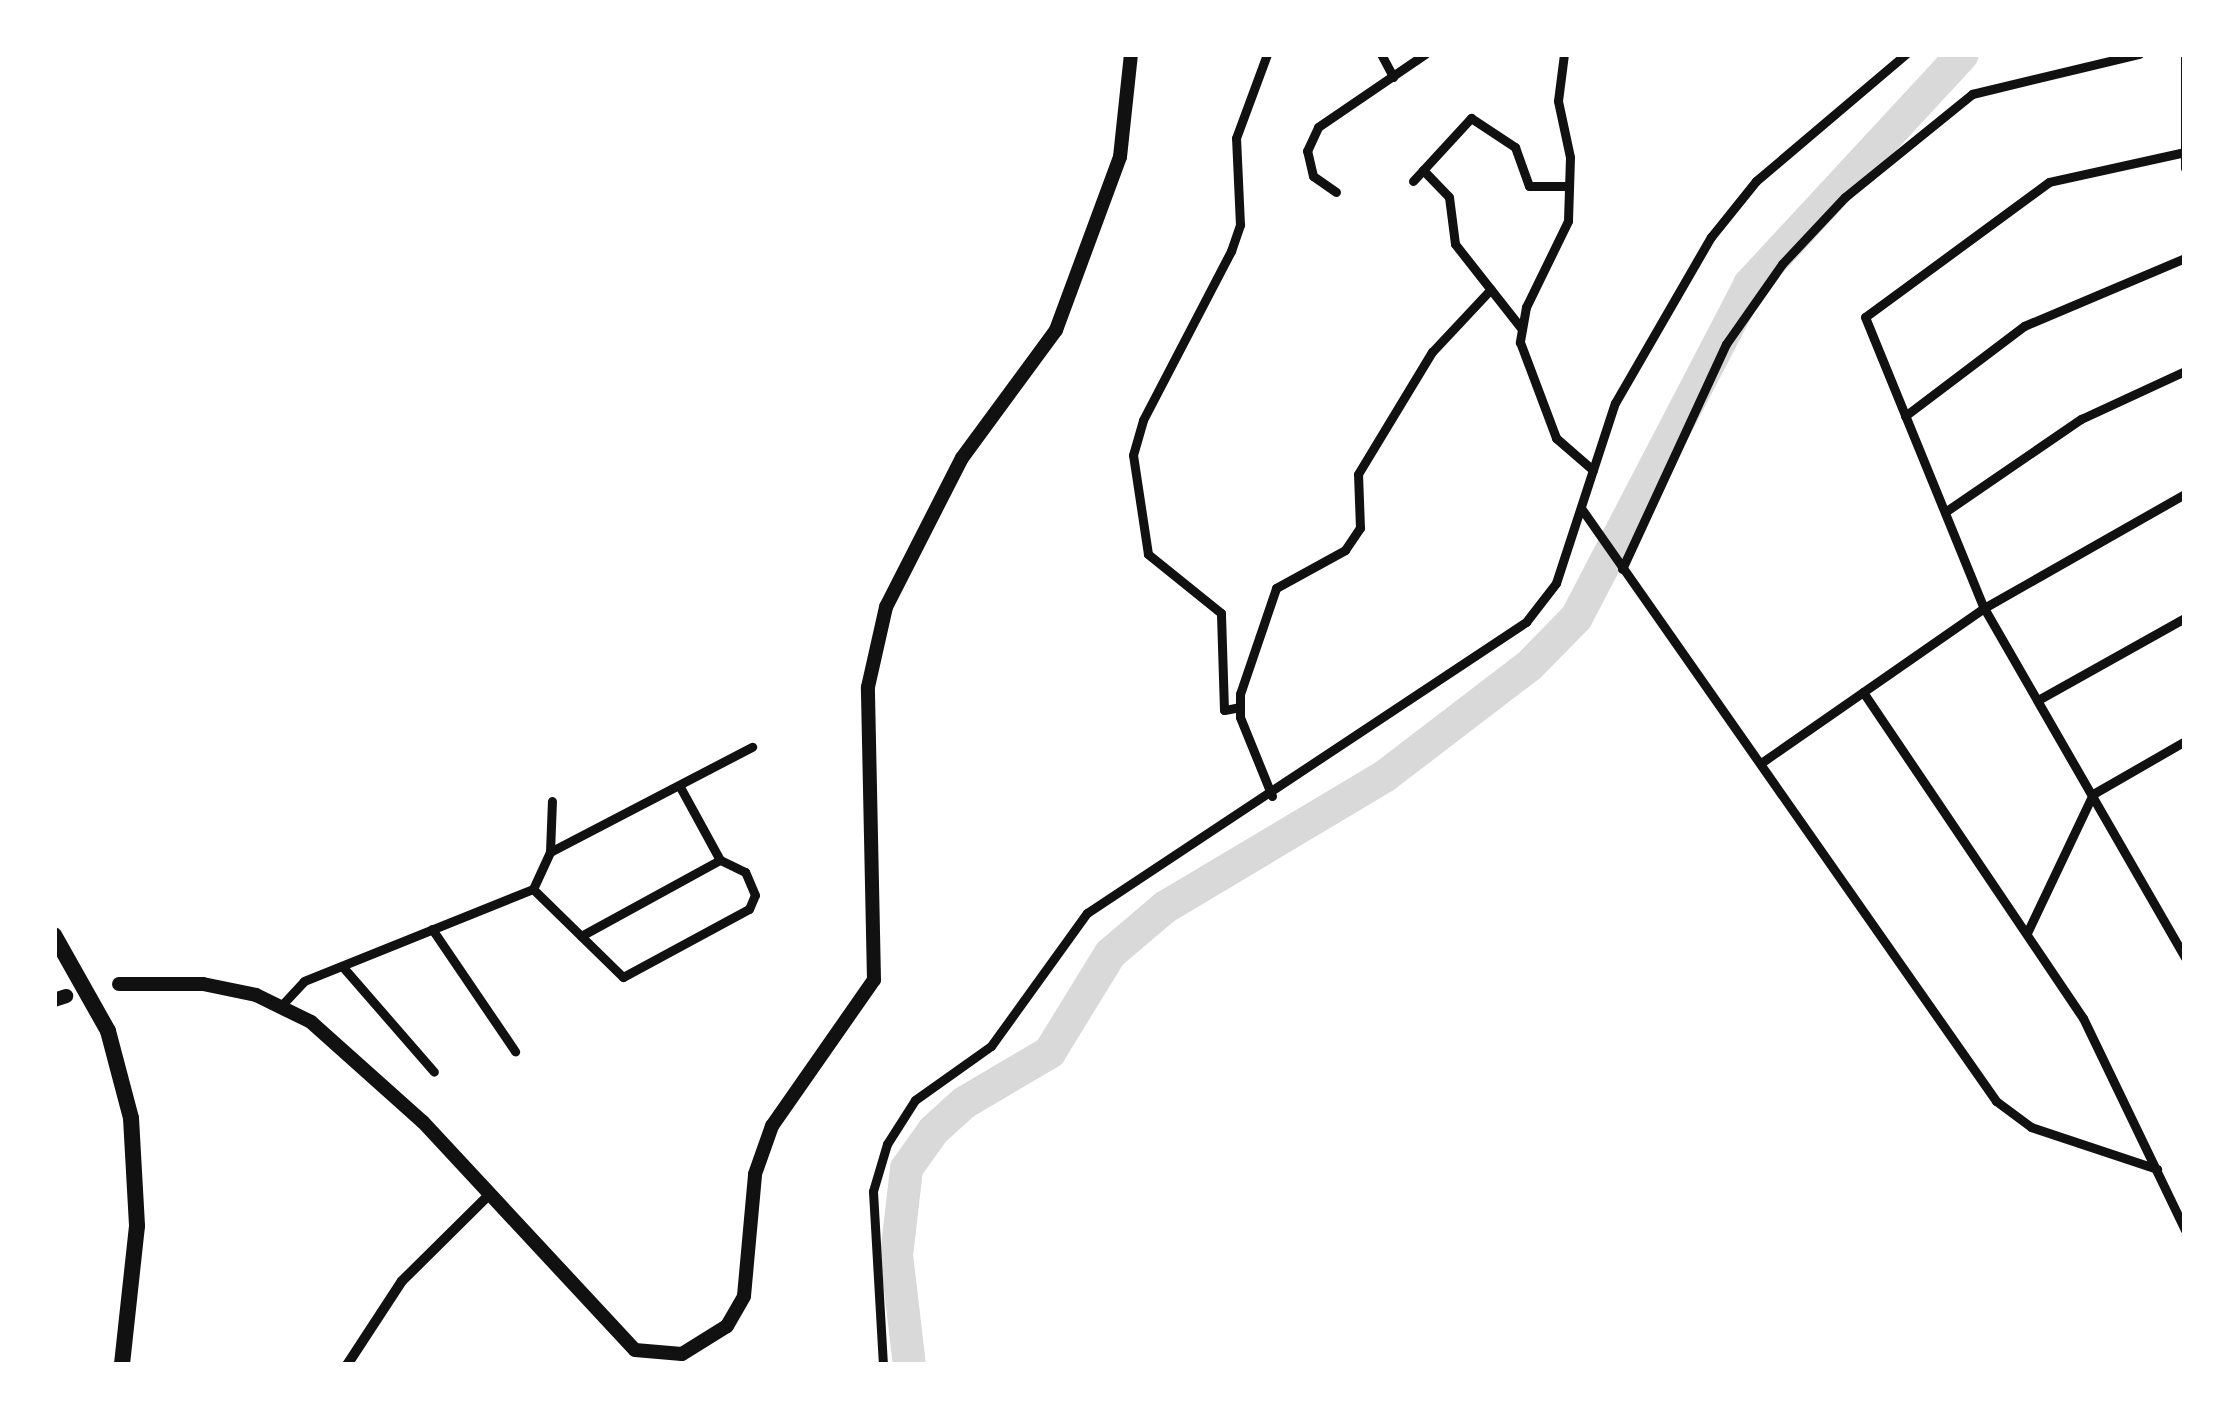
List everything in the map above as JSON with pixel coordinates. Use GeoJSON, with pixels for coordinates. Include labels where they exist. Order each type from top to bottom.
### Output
{"type":"FeatureCollection","features":[{"type":"Feature","properties":{"kind":"highway"},"geometry":{"type":"LineString","coordinates":[[54,935],[108,1031],[131,1118],[136,1226],[122,1365]]}},
{"type":"Feature","properties":{"kind":"main road"},"geometry":{"type":"LineString","coordinates":[[119,985],[203,984],[280,1007],[360,1059],[635,1350],[682,1354],[727,1326],[744,1296],[754,1174],[772,1126],[874,980],[868,687],[886,607],[962,458],[1056,330],[1120,157],[1132,54]]}},
{"type":"Feature","properties":{"kind":"street"},"geometry":{"type":"LineString","coordinates":[[1240,707],[1224,710],[1221,613],[1148,554],[1133,454],[1240,225],[1236,139],[1267,54]]}},
{"type":"Feature","properties":{"kind":"street"},"geometry":{"type":"LineString","coordinates":[[1381,54],[1393,77]]}},
{"type":"Feature","properties":{"kind":"street"},"geometry":{"type":"LineString","coordinates":[[1336,192],[1313,176],[1307,151],[1318,127],[1425,54]]}},
{"type":"Feature","properties":{"kind":"street"},"geometry":{"type":"LineString","coordinates":[[1564,54],[1558,101],[1569,186],[1563,244],[1526,307],[1522,329],[1537,398],[1556,438],[1593,470]]}},
{"type":"Feature","properties":{"kind":"street"},"geometry":{"type":"LineString","coordinates":[[883,1365],[873,1191],[903,1116],[991,1046],[1087,913],[1272,796],[1526,622],[1556,583],[1615,403],[1712,237],[1756,181],[1906,54]]}},
{"type":"Feature","properties":{"kind":"street"},"geometry":{"type":"LineString","coordinates":[[1622,568],[1726,344],[1782,264],[1845,197],[1972,94],[2139,54]]}},
{"type":"Feature","properties":{"kind":"street"},"geometry":{"type":"LineString","coordinates":[[2185,58],[2185,168]]}},
{"type":"Feature","properties":{"kind":"street"},"geometry":{"type":"LineString","coordinates":[[1413,181],[1471,118],[1515,147],[1529,186],[1569,186]]}},
{"type":"Feature","properties":{"kind":"street"},"geometry":{"type":"LineString","coordinates":[[2184,153],[2049,182],[1864,317],[1984,608],[2185,957]]}},
{"type":"Feature","properties":{"kind":"street"},"geometry":{"type":"LineString","coordinates":[[1424,170],[1450,197],[1455,244],[1522,329]]}},
{"type":"Feature","properties":{"kind":"street"},"geometry":{"type":"LineString","coordinates":[[1905,416],[2024,326],[2185,258]]}},
{"type":"Feature","properties":{"kind":"street"},"geometry":{"type":"LineString","coordinates":[[1272,796],[1240,707],[1276,588],[1345,550],[1365,501],[1358,474],[1432,352],[1491,290]]}},
{"type":"Feature","properties":{"kind":"street"},"geometry":{"type":"LineString","coordinates":[[1945,512],[2081,419],[2185,371]]}},
{"type":"Feature","properties":{"kind":"street"},"geometry":{"type":"LineString","coordinates":[[1761,763],[1984,608],[2185,494]]}},
{"type":"Feature","properties":{"kind":"street"},"geometry":{"type":"LineString","coordinates":[[1581,508],[1996,1101],[2031,1127],[2157,1169]]}},
{"type":"Feature","properties":{"kind":"street"},"geometry":{"type":"LineString","coordinates":[[2038,700],[2185,618]]}},
{"type":"Feature","properties":{"kind":"street"},"geometry":{"type":"LineString","coordinates":[[1863,692],[2083,1018],[2185,1230]]}},
{"type":"Feature","properties":{"kind":"street"},"geometry":{"type":"LineString","coordinates":[[2027,933],[2093,794],[2185,741]]}},
{"type":"Feature","properties":{"kind":"street"},"geometry":{"type":"LineString","coordinates":[[550,852],[752,747]]}},
{"type":"Feature","properties":{"kind":"street"},"geometry":{"type":"LineString","coordinates":[[533,889],[623,976],[749,909],[754,895],[745,872],[720,860],[679,785]]}},
{"type":"Feature","properties":{"kind":"street"},"geometry":{"type":"LineString","coordinates":[[280,1007],[304,981],[533,889],[550,852],[552,801]]}},
{"type":"Feature","properties":{"kind":"street"},"geometry":{"type":"LineString","coordinates":[[581,936],[720,860]]}},
{"type":"Feature","properties":{"kind":"street"},"geometry":{"type":"LineString","coordinates":[[433,929],[515,1051]]}},
{"type":"Feature","properties":{"kind":"street"},"geometry":{"type":"LineString","coordinates":[[342,966],[434,1072]]}},
{"type":"Feature","properties":{"kind":"street"},"geometry":{"type":"LineString","coordinates":[[347,1365],[402,1281],[490,1195]]}},
{"type":"Feature","properties":{"kind":"waterway"},"geometry":{"type":"LineString","coordinates":[[909,1365],[896,1255],[906,1168],[933,1130],[964,1102],[1049,1052],[1110,953],[1164,907],[1385,775],[1529,665],[1576,617],[1749,284],[1962,54]]}}]}
